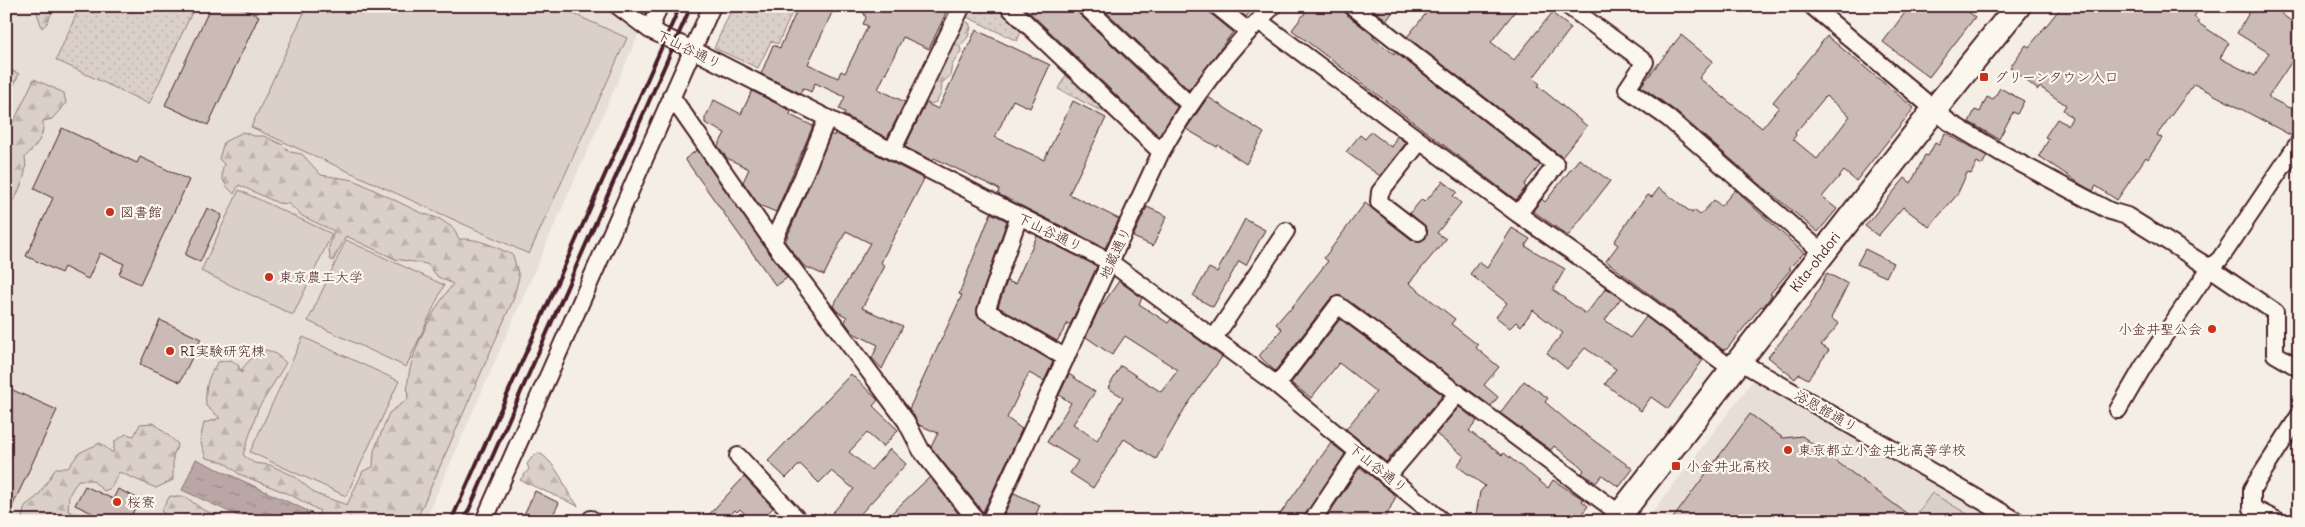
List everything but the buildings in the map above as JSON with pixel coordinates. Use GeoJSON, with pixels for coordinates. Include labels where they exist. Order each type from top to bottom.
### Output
{"type":"FeatureCollection","features":[{"type":"Feature","properties":{"kind":"street","name":"下山谷通り"},"geometry":{"type":"LineString","coordinates":[[618,6],[650,30],[892,150],[1110,262],[1277,385],[1442,521]]}},
{"type":"Feature","properties":{"kind":"street"},"geometry":{"type":"LineString","coordinates":[[650,30],[659,6]]}},
{"type":"Feature","properties":{"kind":"street"},"geometry":{"type":"LineString","coordinates":[[484,521],[712,6]]}},
{"type":"Feature","properties":{"kind":"street"},"geometry":{"type":"LineString","coordinates":[[892,150],[962,6]]}},
{"type":"Feature","properties":{"kind":"street"},"geometry":{"type":"LineString","coordinates":[[1008,6],[1162,152]]}},
{"type":"Feature","properties":{"kind":"street"},"geometry":{"type":"LineString","coordinates":[[1085,6],[1189,104]]}},
{"type":"Feature","properties":{"kind":"street","name":"浴恩館通り"},"geometry":{"type":"LineString","coordinates":[[1217,6],[1253,26],[1420,141],[1518,214],[1735,365],[2017,521]]}},
{"type":"Feature","properties":{"kind":"street","name":"地蔵通り"},"geometry":{"type":"LineString","coordinates":[[990,521],[1162,152],[1189,104],[1253,26],[1273,6]]}},
{"type":"Feature","properties":{"kind":"street"},"geometry":{"type":"LineString","coordinates":[[1352,6],[1556,165],[1518,214]]}},
{"type":"Feature","properties":{"kind":"street"},"geometry":{"type":"LineString","coordinates":[[1568,6],[1645,62],[1627,89],[1668,118],[1823,253]]}},
{"type":"Feature","properties":{"kind":"street"},"geometry":{"type":"LineString","coordinates":[[1812,6],[1949,122],[2001,153],[2110,211],[2127,216],[2210,268],[2275,312],[2275,354],[2299,368]]}},
{"type":"Feature","properties":{"kind":"street","name":"Kita-ohdori"},"geometry":{"type":"LineString","coordinates":[[1617,517],[1934,110],[2018,6]]}},
{"type":"Feature","properties":{"kind":"street"},"geometry":{"type":"LineString","coordinates":[[671,96],[773,242],[906,421],[921,450],[977,521]]}},
{"type":"Feature","properties":{"kind":"street"},"geometry":{"type":"LineString","coordinates":[[773,242],[806,170],[827,118]]}},
{"type":"Feature","properties":{"kind":"street"},"geometry":{"type":"LineString","coordinates":[[1418,232],[1379,202],[1380,192],[1420,141]]}},
{"type":"Feature","properties":{"kind":"street"},"geometry":{"type":"LineString","coordinates":[[2118,410],[2143,367],[2210,268],[2220,259],[2299,142]]}},
{"type":"Feature","properties":{"kind":"street"},"geometry":{"type":"LineString","coordinates":[[1019,216],[986,311],[1066,358]]}},
{"type":"Feature","properties":{"kind":"street"},"geometry":{"type":"LineString","coordinates":[[1214,338],[1286,231]]}},
{"type":"Feature","properties":{"kind":"street"},"geometry":{"type":"LineString","coordinates":[[1277,385],[1338,305],[1458,393],[1617,517]]}},
{"type":"Feature","properties":{"kind":"street"},"geometry":{"type":"LineString","coordinates":[[1387,477],[1458,393]]}},
{"type":"Feature","properties":{"kind":"street"},"geometry":{"type":"LineString","coordinates":[[2278,521],[2252,508],[2252,489],[2299,416]]}},
{"type":"Feature","properties":{"kind":"street"},"geometry":{"type":"LineString","coordinates":[[1312,521],[1358,452]]}},
{"type":"Feature","properties":{"kind":"street"},"geometry":{"type":"LineString","coordinates":[[738,456],[790,518]]}},
{"type":"Feature","properties":{"kind":"shaded area","name":"東京農工大学"},"geometry":{"type":"Polygon","coordinates":[[[6,6],[606,6],[639,33],[425,521],[6,521],[6,6]]]}},
{"type":"Feature","properties":{"kind":"shaded area","name":"東京都立小金井北高等学校"},"geometry":{"type":"Polygon","coordinates":[[[1754,379],[1999,521],[1646,521],[1754,379]]]}},
{"type":"Feature","properties":{"kind":"green space"},"geometry":{"type":"Polygon","coordinates":[[[35,6],[55,6],[47,23],[42,28],[35,6]]]}},
{"type":"Feature","properties":{"kind":"green space"},"geometry":{"type":"Polygon","coordinates":[[[80,6],[195,6],[149,104],[56,60],[80,6]]]}},
{"type":"Feature","properties":{"kind":"green space"},"geometry":{"type":"Polygon","coordinates":[[[307,6],[556,6],[627,38],[529,254],[251,127],[307,6]]]}},
{"type":"Feature","properties":{"kind":"green space"},"geometry":{"type":"Polygon","coordinates":[[[733,6],[795,6],[778,44],[771,41],[758,68],[714,48],[733,6]]]}},
{"type":"Feature","properties":{"kind":"green space"},"geometry":{"type":"Polygon","coordinates":[[[969,6],[995,6],[1022,30],[1017,41],[965,16],[969,6]]]}},
{"type":"Feature","properties":{"kind":"green space"},"geometry":{"type":"Polygon","coordinates":[[[963,21],[969,23],[971,28],[968,37],[960,46],[961,51],[952,65],[950,76],[942,83],[941,94],[936,102],[930,104],[924,96],[963,21]]]}},
{"type":"Feature","properties":{"kind":"green space"},"geometry":{"type":"Polygon","coordinates":[[[6,68],[19,74],[6,102],[6,68]]]}},
{"type":"Feature","properties":{"kind":"green space"},"geometry":{"type":"Polygon","coordinates":[[[1066,75],[1109,111],[1107,114],[1058,89],[1066,75]]]}},
{"type":"Feature","properties":{"kind":"green space"},"geometry":{"type":"Polygon","coordinates":[[[34,79],[64,93],[66,103],[52,119],[43,121],[41,137],[25,157],[25,174],[22,184],[15,199],[6,204],[6,138],[34,79]]]}},
{"type":"Feature","properties":{"kind":"green space"},"geometry":{"type":"Polygon","coordinates":[[[243,132],[254,136],[264,136],[283,145],[290,152],[302,154],[321,175],[354,180],[419,212],[440,219],[453,228],[459,239],[481,242],[513,255],[519,277],[513,300],[416,521],[314,521],[320,511],[291,495],[239,474],[224,462],[206,458],[200,440],[204,423],[220,418],[206,406],[208,383],[214,367],[218,362],[231,360],[238,365],[242,373],[242,369],[258,353],[267,350],[273,352],[286,363],[258,409],[243,455],[254,463],[270,465],[294,476],[316,494],[347,505],[363,471],[373,467],[374,451],[389,413],[408,399],[410,370],[420,338],[453,284],[438,277],[427,264],[395,259],[346,236],[333,261],[330,259],[329,247],[334,231],[302,216],[289,204],[278,203],[239,185],[234,194],[223,180],[224,164],[219,159],[224,142],[243,132]]]}},
{"type":"Feature","properties":{"kind":"green space"},"geometry":{"type":"Polygon","coordinates":[[[239,190],[332,234],[293,315],[201,271],[239,190]]]}},
{"type":"Feature","properties":{"kind":"green space"},"geometry":{"type":"Polygon","coordinates":[[[346,240],[444,285],[406,367],[308,321],[346,240]]]}},
{"type":"Feature","properties":{"kind":"green space"},"geometry":{"type":"Polygon","coordinates":[[[303,337],[399,381],[346,496],[250,452],[303,337]]]}},
{"type":"Feature","properties":{"kind":"green space"},"geometry":{"type":"Polygon","coordinates":[[[154,423],[178,444],[173,456],[173,480],[156,488],[119,472],[111,488],[104,491],[92,480],[78,480],[69,495],[68,511],[81,516],[85,521],[21,521],[25,506],[38,496],[56,468],[68,468],[79,453],[100,443],[113,453],[115,441],[126,434],[134,436],[140,424],[154,423]]]}},
{"type":"Feature","properties":{"kind":"green space"},"geometry":{"type":"Polygon","coordinates":[[[539,453],[556,469],[578,506],[520,480],[529,469],[527,464],[533,456],[539,453]]]}},
{"type":"Feature","properties":{"kind":"green space"},"geometry":{"type":"Polygon","coordinates":[[[1932,493],[1979,521],[1912,521],[1932,493]]]}},
{"type":"Feature","properties":{"kind":"green space"},"geometry":{"type":"Polygon","coordinates":[[[170,496],[186,497],[203,510],[232,521],[173,521],[161,511],[170,496]]]}},
{"type":"Feature","properties":{"kind":"water"},"geometry":{"type":"Polygon","coordinates":[[[196,459],[312,513],[308,521],[249,521],[182,490],[196,459]]]}},
{"type":"Feature","properties":{"kind":"railway"},"geometry":{"type":"LineString","coordinates":[[451,521],[680,6]]}},
{"type":"Feature","properties":{"kind":"railway"},"geometry":{"type":"LineString","coordinates":[[464,521],[691,6]]}},
{"type":"Feature","properties":{"kind":"place","name":"グリーンタウン入口"},"geometry":{"type":"Point","coordinates":[1984,77]}},
{"type":"Feature","properties":{"kind":"place","name":"図書館"},"geometry":{"type":"Point","coordinates":[110,212]}},
{"type":"Feature","properties":{"kind":"place","name":"東京農工大学"},"geometry":{"type":"Point","coordinates":[269,277]}},
{"type":"Feature","properties":{"kind":"place","name":"小金井聖公会"},"geometry":{"type":"Point","coordinates":[2212,329]}},
{"type":"Feature","properties":{"kind":"place","name":"RI実験研究棟"},"geometry":{"type":"Point","coordinates":[170,351]}},
{"type":"Feature","properties":{"kind":"place","name":"東京都立小金井北高等学校"},"geometry":{"type":"Point","coordinates":[1788,450]}},
{"type":"Feature","properties":{"kind":"place","name":"小金井北高校"},"geometry":{"type":"Point","coordinates":[1676,466]}},
{"type":"Feature","properties":{"kind":"place","name":"桜寮"},"geometry":{"type":"Point","coordinates":[117,502]}}]}
